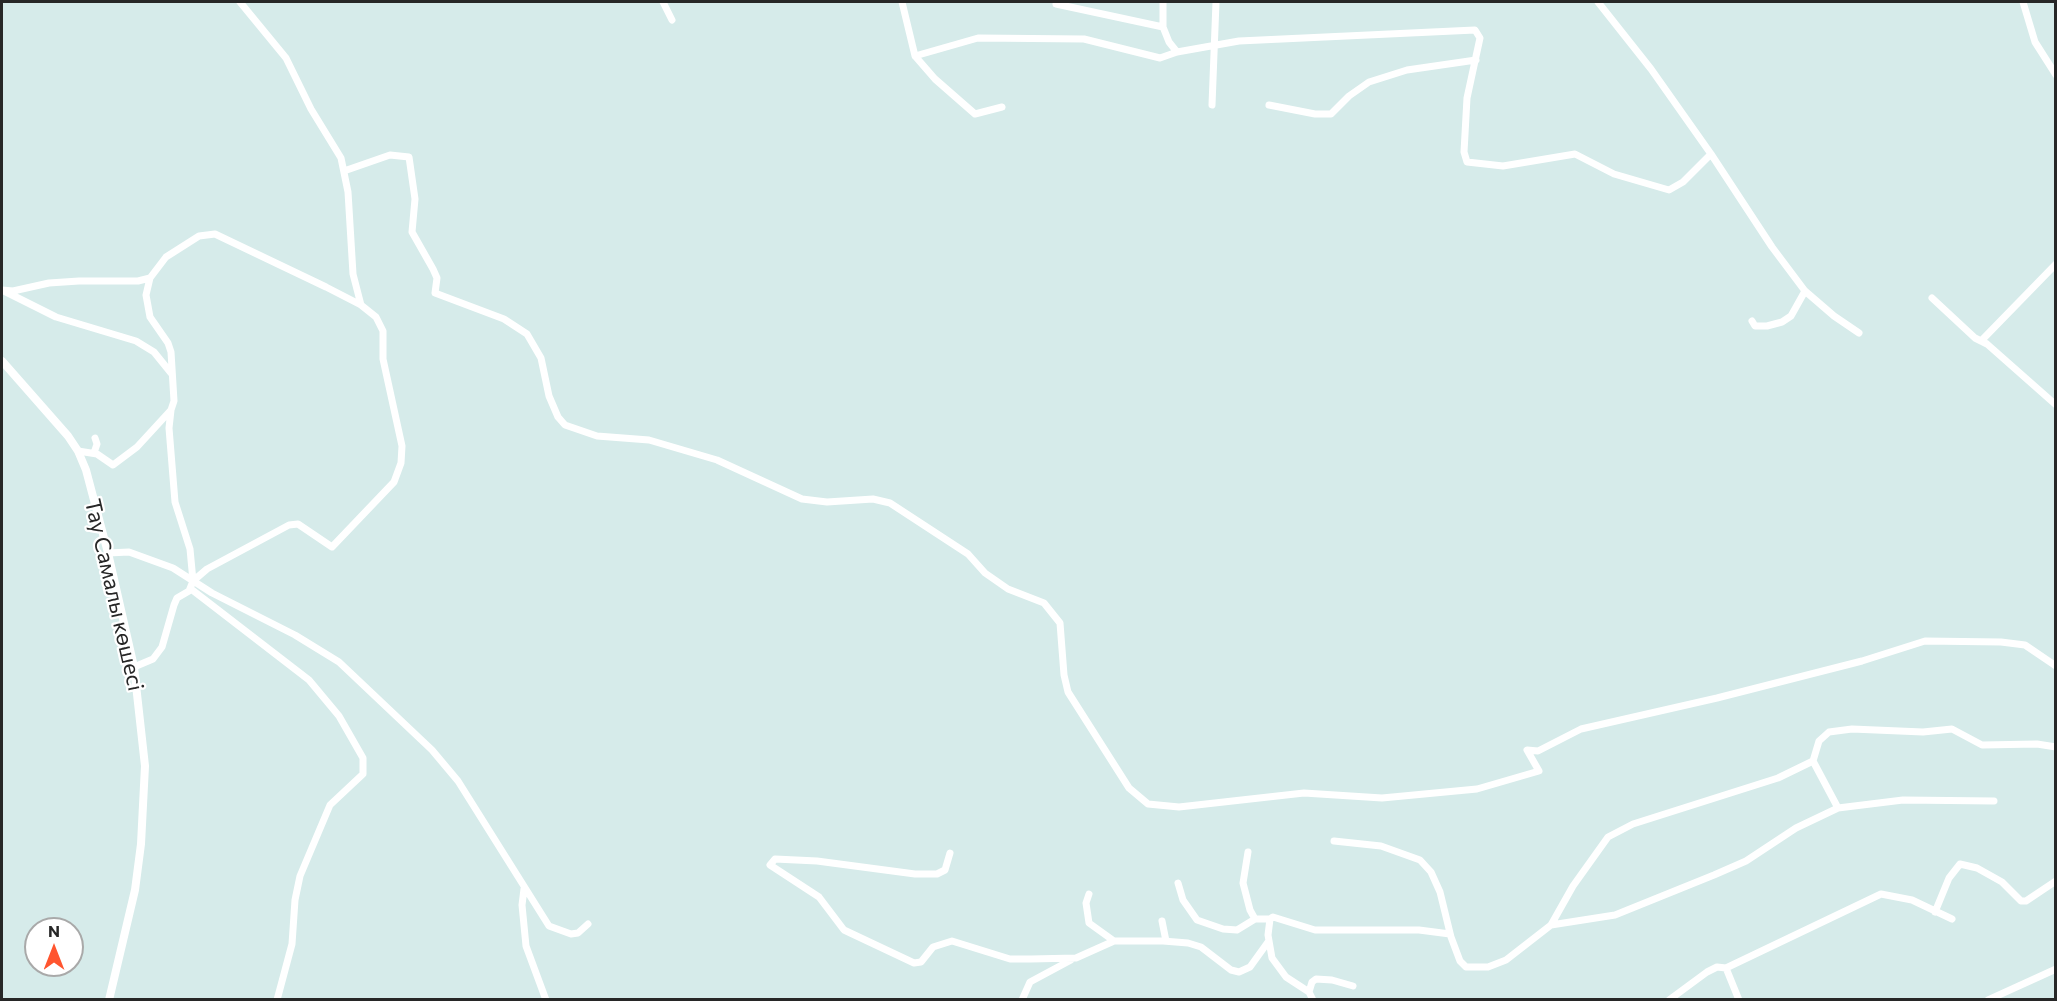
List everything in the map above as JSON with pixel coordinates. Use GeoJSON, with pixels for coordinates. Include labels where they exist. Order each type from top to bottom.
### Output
{"type":"FeatureCollection","features":[{"type":"Feature","properties":{"kind":"street"},"geometry":{"type":"LineString","coordinates":[[240,2],[293,68],[311,109],[341,158],[351,218],[353,274],[361,305]]}},
{"type":"Feature","properties":{"kind":"street"},"geometry":{"type":"LineString","coordinates":[[663,2],[672,20]]}},
{"type":"Feature","properties":{"kind":"street"},"geometry":{"type":"LineString","coordinates":[[902,2],[915,56],[935,79],[975,114],[1002,106]]}},
{"type":"Feature","properties":{"kind":"street"},"geometry":{"type":"LineString","coordinates":[[1163,2],[1163,27],[1177,52]]}},
{"type":"Feature","properties":{"kind":"street"},"geometry":{"type":"LineString","coordinates":[[1212,105],[1216,2]]}},
{"type":"Feature","properties":{"kind":"street"},"geometry":{"type":"LineString","coordinates":[[1598,2],[1712,154],[1772,247],[1805,291],[1834,316],[1859,333]]}},
{"type":"Feature","properties":{"kind":"street"},"geometry":{"type":"LineString","coordinates":[[2022,2],[2035,42],[2055,75]]}},
{"type":"Feature","properties":{"kind":"street"},"geometry":{"type":"LineString","coordinates":[[1056,4],[1163,27]]}},
{"type":"Feature","properties":{"kind":"street"},"geometry":{"type":"LineString","coordinates":[[915,56],[978,38],[1084,39],[1160,58],[1177,52],[1214,45],[1291,38],[1475,30],[1480,38],[1467,98],[1464,152],[1467,162],[1503,166],[1575,153],[1614,174],[1669,190],[1683,182],[1712,154]]}},
{"type":"Feature","properties":{"kind":"street"},"geometry":{"type":"LineString","coordinates":[[1269,105],[1315,114],[1331,114],[1349,96],[1369,82],[1407,70],[1476,60]]}},
{"type":"Feature","properties":{"kind":"street"},"geometry":{"type":"LineString","coordinates":[[344,171],[390,155],[409,157],[415,199],[412,232],[434,269],[437,278],[435,293],[504,319],[527,334],[541,358],[549,396],[558,417],[566,425],[597,436],[649,440],[717,460],[802,499],[827,502],[873,499],[890,503],[968,554],[986,573],[1008,590],[1044,603],[1060,623],[1064,675],[1068,692],[1129,788],[1148,804],[1179,807],[1304,793],[1382,798],[1477,789],[1539,771],[1527,750],[1538,751],[1581,729],[1717,698],[1874,657],[1925,641],[2001,642],[2025,645],[2055,666]]}},
{"type":"Feature","properties":{"kind":"street"},"geometry":{"type":"LineString","coordinates":[[134,667],[153,659],[162,646],[177,598],[191,589],[193,581],[192,560],[174,493],[170,440],[171,410],[174,401],[173,377],[168,343],[154,324],[147,307],[150,278],[166,257],[199,236],[215,234],[254,250],[361,305],[376,317],[383,331],[383,359],[402,446],[401,463],[393,483],[332,547],[297,524],[289,525],[207,569],[193,581]]}},
{"type":"Feature","properties":{"kind":"street"},"geometry":{"type":"LineString","coordinates":[[1982,341],[2055,264]]}},
{"type":"Feature","properties":{"kind":"street"},"geometry":{"type":"LineString","coordinates":[[150,278],[138,282],[49,283],[13,291],[2,290],[48,314],[145,346],[162,361],[173,377]]}},
{"type":"Feature","properties":{"kind":"street"},"geometry":{"type":"LineString","coordinates":[[1752,321],[1755,326],[1767,326],[1791,316],[1805,291]]}},
{"type":"Feature","properties":{"kind":"street"},"geometry":{"type":"LineString","coordinates":[[1932,298],[2055,405]]}},
{"type":"Feature","properties":{"kind":"street","name":"Тау Самалы көшесі"},"geometry":{"type":"LineString","coordinates":[[2,361],[68,436],[78,451],[86,470],[108,553],[134,667],[145,766],[141,844],[135,890],[109,999]]}},
{"type":"Feature","properties":{"kind":"street"},"geometry":{"type":"LineString","coordinates":[[78,451],[94,453],[113,465],[136,447],[171,410]]}},
{"type":"Feature","properties":{"kind":"street"},"geometry":{"type":"LineString","coordinates":[[94,453],[97,444],[95,438]]}},
{"type":"Feature","properties":{"kind":"street"},"geometry":{"type":"LineString","coordinates":[[108,553],[135,553],[173,568],[339,662],[432,750],[458,781],[549,926],[571,934],[578,933],[588,924]]}},
{"type":"Feature","properties":{"kind":"street"},"geometry":{"type":"LineString","coordinates":[[191,589],[309,680],[339,716],[363,758],[363,774],[330,805],[300,876],[295,900],[292,944],[277,999]]}},
{"type":"Feature","properties":{"kind":"street"},"geometry":{"type":"LineString","coordinates":[[1838,808],[1814,761],[1822,737],[1838,730],[1923,732],[1952,729],[1982,745],[2037,744],[2055,747]]}},
{"type":"Feature","properties":{"kind":"street"},"geometry":{"type":"LineString","coordinates":[[1334,841],[1381,846],[1420,860],[1431,872],[1440,892],[1450,933],[1460,961],[1466,967],[1480,968],[1506,960],[1551,926],[1573,886],[1608,837],[1633,824],[1778,778],[1814,761]]}},
{"type":"Feature","properties":{"kind":"street"},"geometry":{"type":"LineString","coordinates":[[1551,926],[1615,915],[1714,875],[1746,861],[1796,828],[1838,808],[1903,800],[1994,801]]}},
{"type":"Feature","properties":{"kind":"street"},"geometry":{"type":"LineString","coordinates":[[1248,852],[1243,882],[1255,919]]}},
{"type":"Feature","properties":{"kind":"street"},"geometry":{"type":"LineString","coordinates":[[950,853],[945,870],[937,874],[915,874],[775,859],[770,865],[819,897],[844,930],[914,963],[921,962],[933,947],[952,941],[1010,959],[1076,958]]}},
{"type":"Feature","properties":{"kind":"street"},"geometry":{"type":"LineString","coordinates":[[1935,912],[1949,878],[1960,864],[1977,868],[2002,882],[2021,901],[2026,901],[2055,881]]}},
{"type":"Feature","properties":{"kind":"street"},"geometry":{"type":"LineString","coordinates":[[1178,882],[1183,900],[1197,920],[1223,929],[1237,930],[1255,919],[1280,918],[1315,930],[1419,930],[1450,933]]}},
{"type":"Feature","properties":{"kind":"street"},"geometry":{"type":"LineString","coordinates":[[524,889],[522,905],[526,946],[546,999]]}},
{"type":"Feature","properties":{"kind":"street"},"geometry":{"type":"LineString","coordinates":[[1089,894],[1086,903],[1089,923],[1114,941]]}},
{"type":"Feature","properties":{"kind":"street"},"geometry":{"type":"LineString","coordinates":[[1726,969],[1881,894],[1912,900],[1952,919]]}},
{"type":"Feature","properties":{"kind":"street"},"geometry":{"type":"LineString","coordinates":[[1270,919],[1268,942],[1272,958],[1286,977],[1309,992],[1313,999]]}},
{"type":"Feature","properties":{"kind":"street"},"geometry":{"type":"LineString","coordinates":[[1162,921],[1166,941]]}},
{"type":"Feature","properties":{"kind":"street"},"geometry":{"type":"LineString","coordinates":[[1022,999],[1030,982],[1114,941],[1188,943],[1201,948],[1231,970],[1239,972],[1250,967],[1268,942]]}},
{"type":"Feature","properties":{"kind":"street"},"geometry":{"type":"LineString","coordinates":[[1669,999],[1719,964],[1726,969],[1739,999]]}},
{"type":"Feature","properties":{"kind":"street"},"geometry":{"type":"LineString","coordinates":[[1988,999],[2055,969]]}},
{"type":"Feature","properties":{"kind":"street"},"geometry":{"type":"LineString","coordinates":[[1309,992],[1312,982],[1316,979],[1332,980],[1353,986]]}}]}
